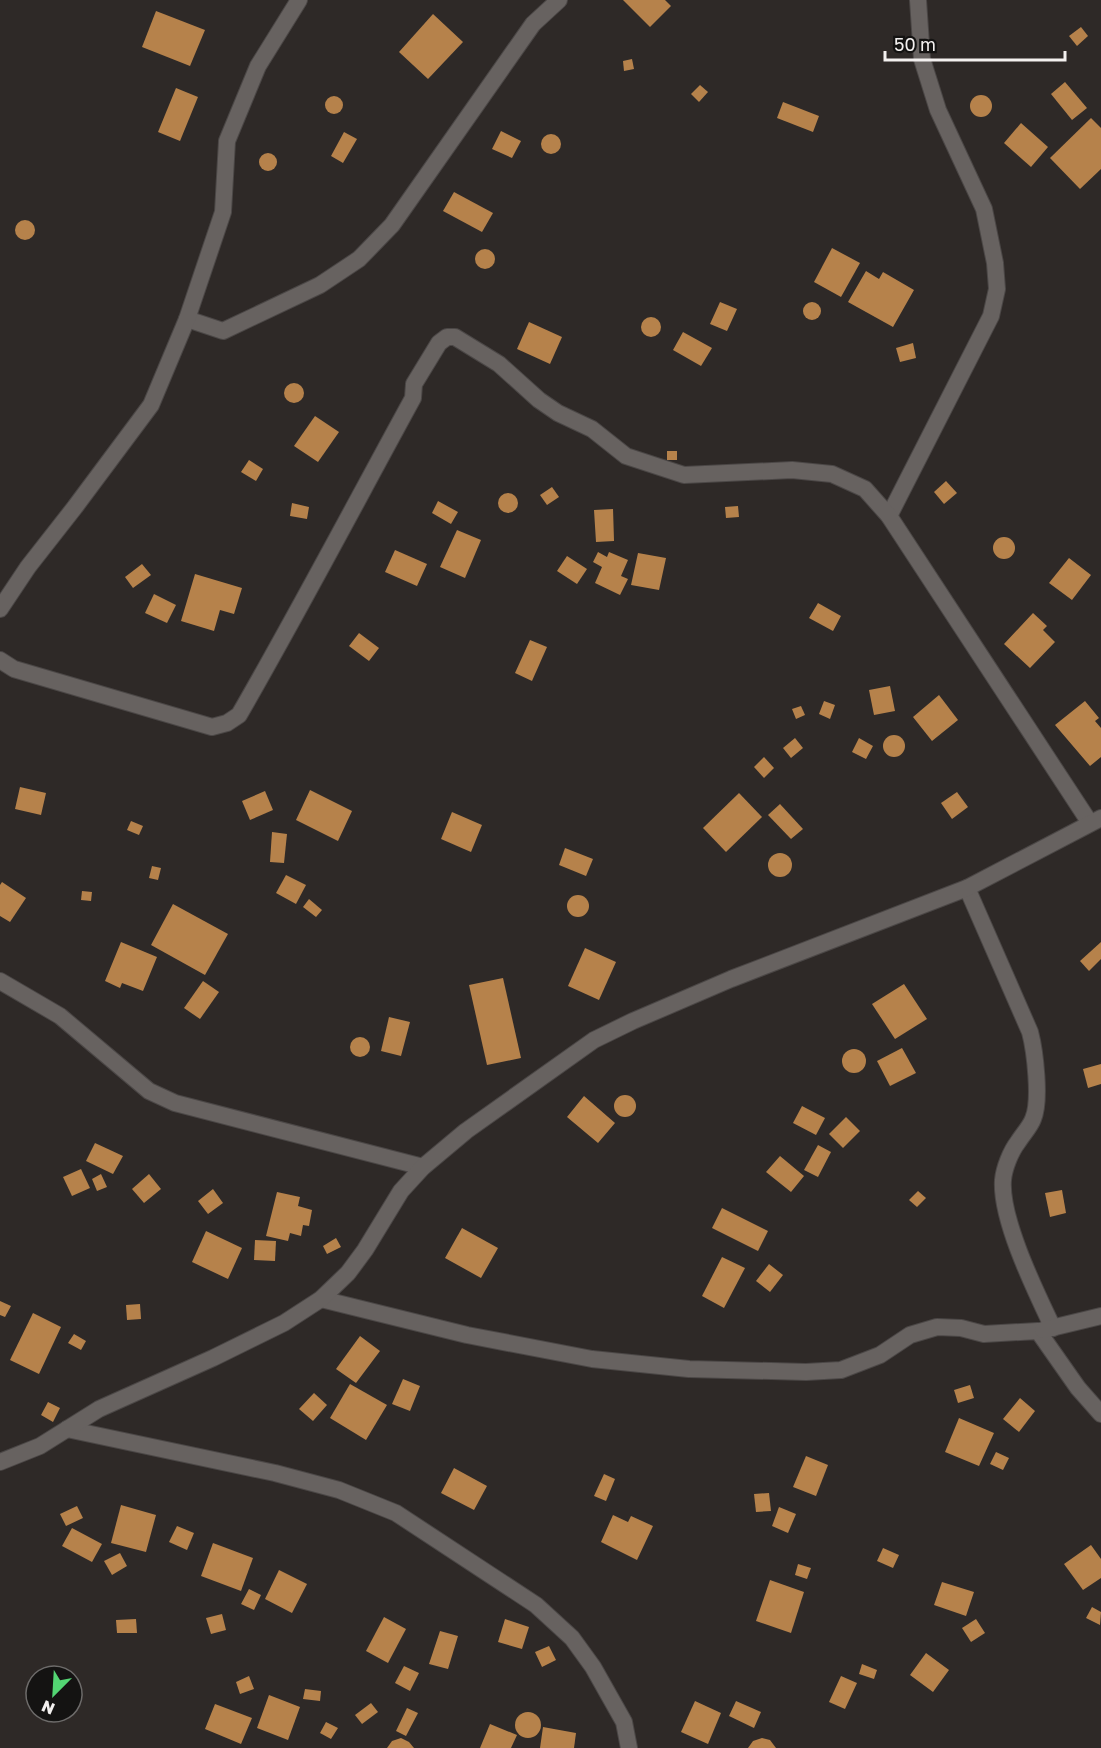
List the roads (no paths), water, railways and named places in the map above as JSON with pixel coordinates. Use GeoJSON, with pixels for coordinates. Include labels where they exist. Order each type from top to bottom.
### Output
{"type":"FeatureCollection","features":[{"type":"Feature","properties":{"kind":"street"},"geometry":{"type":"LineString","coordinates":[[0,609],[28,567],[151,405],[187,319],[224,212],[227,141],[258,66],[299,0]]}},
{"type":"Feature","properties":{"kind":"street"},"geometry":{"type":"LineString","coordinates":[[187,319],[223,332],[320,285],[359,260],[392,225],[533,24],[559,0]]}},
{"type":"Feature","properties":{"kind":"street"},"geometry":{"type":"LineString","coordinates":[[889,516],[991,316],[997,290],[995,263],[984,209],[938,110],[922,59],[918,0]]}},
{"type":"Feature","properties":{"kind":"street"},"geometry":{"type":"LineString","coordinates":[[0,660],[14,669],[212,728],[227,723],[239,715],[298,612],[334,541],[413,398],[414,384],[439,343],[447,337],[455,337],[470,344],[499,364],[539,400],[558,413],[592,429],[627,456],[684,476],[792,470],[832,474],[865,489],[889,516],[1096,821],[967,888],[731,979],[594,1040],[466,1131],[423,1167],[401,1191],[348,1273],[321,1299],[284,1323],[99,1409],[40,1446],[0,1462]]}},
{"type":"Feature","properties":{"kind":"street"},"geometry":{"type":"LineString","coordinates":[[967,888],[1030,1032],[1033,1045],[1036,1105],[1034,1118],[1016,1144],[1008,1162],[1003,1179],[1004,1198],[1045,1329],[1078,1388],[1101,1414]]}},
{"type":"Feature","properties":{"kind":"street"},"geometry":{"type":"LineString","coordinates":[[0,981],[60,1016],[149,1091],[161,1098],[423,1167]]}},
{"type":"Feature","properties":{"kind":"street"},"geometry":{"type":"LineString","coordinates":[[321,1299],[467,1335],[591,1359],[689,1369],[806,1372],[841,1370],[880,1355],[910,1335],[937,1327],[961,1328],[984,1334],[1045,1329],[1101,1316]]}},
{"type":"Feature","properties":{"kind":"street"},"geometry":{"type":"LineString","coordinates":[[67,1429],[275,1473],[339,1490],[396,1513],[536,1605],[572,1638],[593,1667],[624,1722],[629,1748]]}}]}
